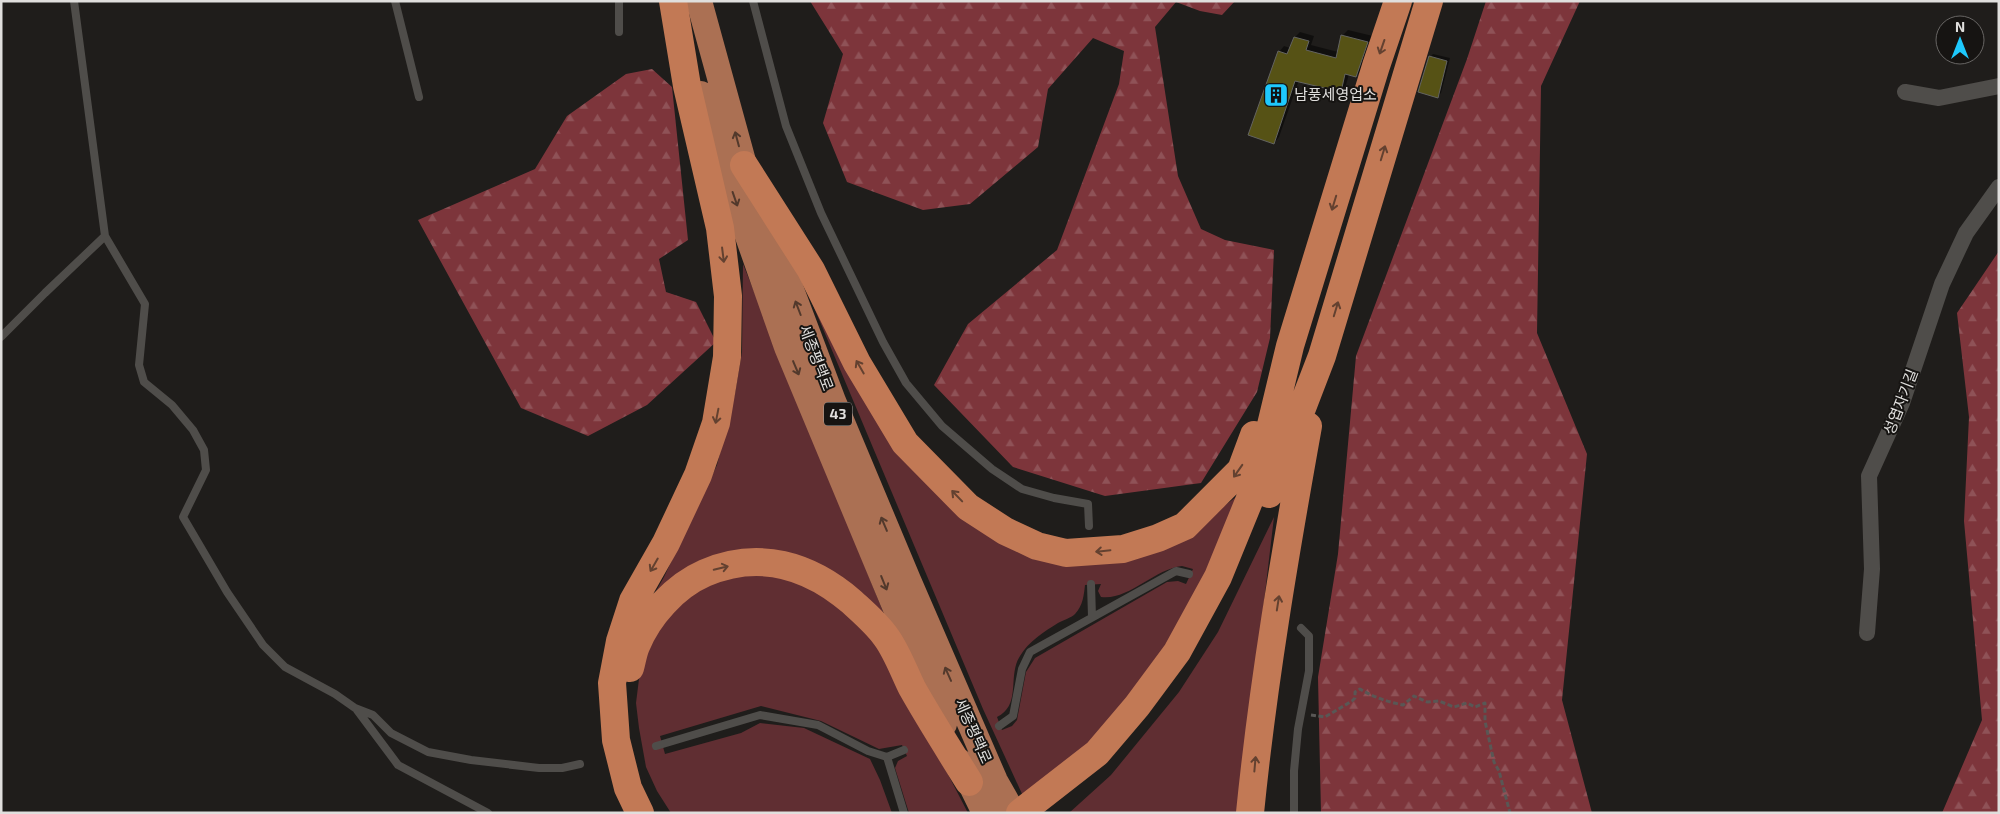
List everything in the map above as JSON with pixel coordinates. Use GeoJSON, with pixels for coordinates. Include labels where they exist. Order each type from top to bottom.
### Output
{"type":"FeatureCollection","features":[{"type":"Feature","properties":{"kind":"highway","name":"세종평택로"},"geometry":{"type":"LineString","coordinates":[[674,1],[713,137],[787,347],[904,631],[969,782],[985,813]]}},
{"type":"Feature","properties":{"kind":"highway"},"geometry":{"type":"LineString","coordinates":[[640,813],[628,788],[616,740],[612,683],[620,641],[633,601],[666,543],[698,475],[716,422],[727,357],[728,296],[720,228],[687,86],[674,1]]}},
{"type":"Feature","properties":{"kind":"highway","name":"세종평택로"},"geometry":{"type":"LineString","coordinates":[[699,1],[744,165],[833,401],[983,754],[995,781],[1013,813]]}},
{"type":"Feature","properties":{"kind":"highway"},"geometry":{"type":"LineString","coordinates":[[1050,806],[1136,706],[1177,652],[1218,577],[1258,479],[1290,346],[1376,66],[1398,1]]}},
{"type":"Feature","properties":{"kind":"highway"},"geometry":{"type":"LineString","coordinates":[[1020,813],[1050,806],[1107,765],[1161,699],[1202,642],[1232,584],[1266,502],[1322,356],[1429,1]]}},
{"type":"Feature","properties":{"kind":"highway"},"geometry":{"type":"LineString","coordinates":[[744,165],[811,270],[857,363],[905,443],[968,507],[1005,531],[1037,546],[1066,554],[1123,549],[1158,538],[1185,526],[1241,470],[1290,346]]}},
{"type":"Feature","properties":{"kind":"highway"},"geometry":{"type":"LineString","coordinates":[[1250,813],[1257,744],[1272,641],[1295,497],[1322,356]]}},
{"type":"Feature","properties":{"kind":"highway"},"geometry":{"type":"LineString","coordinates":[[658,813],[640,780],[626,719],[626,686],[635,646],[650,619],[681,588],[697,577],[719,567],[750,562],[778,564],[806,571],[833,586],[864,612],[887,638],[913,689],[969,782]]}},
{"type":"Feature","properties":{"kind":"street"},"geometry":{"type":"LineString","coordinates":[[1905,92],[1939,98],[1999,86]]}},
{"type":"Feature","properties":{"kind":"street","name":"성엽자기길"},"geometry":{"type":"LineString","coordinates":[[1867,633],[1872,569],[1869,476],[1902,403],[1942,284],[1966,233],[1999,186]]}},
{"type":"Feature","properties":{"kind":"lane"},"geometry":{"type":"LineString","coordinates":[[74,1],[105,236],[145,304],[139,365],[144,382],[172,405],[193,430],[204,450],[206,470],[183,516],[227,592],[263,645],[285,667],[335,694],[356,708],[373,715],[392,733],[428,752],[471,760],[538,768],[562,768],[580,764]]}},
{"type":"Feature","properties":{"kind":"lane"},"geometry":{"type":"LineString","coordinates":[[395,1],[419,97]]}},
{"type":"Feature","properties":{"kind":"lane"},"geometry":{"type":"LineString","coordinates":[[619,1],[619,32]]}},
{"type":"Feature","properties":{"kind":"lane"},"geometry":{"type":"LineString","coordinates":[[753,1],[786,126],[803,170],[829,231],[883,342],[906,383],[942,426],[992,469],[1022,489],[1054,498],[1088,504],[1089,526]]}},
{"type":"Feature","properties":{"kind":"lane"},"geometry":{"type":"LineString","coordinates":[[1,337],[105,236]]}},
{"type":"Feature","properties":{"kind":"lane"},"geometry":{"type":"LineString","coordinates":[[999,726],[1013,716],[1022,669],[1030,652],[1176,571],[1189,574]]}},
{"type":"Feature","properties":{"kind":"lane"},"geometry":{"type":"LineString","coordinates":[[1091,584],[1092,617]]}},
{"type":"Feature","properties":{"kind":"lane"},"geometry":{"type":"LineString","coordinates":[[1294,813],[1294,771],[1301,713],[1309,670],[1309,636],[1301,628]]}},
{"type":"Feature","properties":{"kind":"lane"},"geometry":{"type":"LineString","coordinates":[[356,708],[398,765],[488,813]]}},
{"type":"Feature","properties":{"kind":"lane"},"geometry":{"type":"LineString","coordinates":[[656,746],[760,715],[818,725],[868,751],[887,757],[904,750]]}},
{"type":"Feature","properties":{"kind":"lane"},"geometry":{"type":"LineString","coordinates":[[887,757],[904,813]]}},
{"type":"Feature","properties":{"kind":"path"},"geometry":{"type":"LineString","coordinates":[[1301,713],[1324,717],[1352,700],[1355,692],[1360,689],[1372,697],[1400,705],[1403,705],[1414,696],[1427,702],[1439,701],[1454,707],[1467,703],[1475,707],[1485,703],[1485,721],[1494,762],[1499,772],[1510,813]]}},
{"type":"Feature","properties":{"kind":"shaded area"},"geometry":{"type":"Polygon","coordinates":[[[743,264],[884,614],[786,553],[646,609],[664,577],[717,465],[735,393],[742,352],[743,264]]]}},
{"type":"Feature","properties":{"kind":"shaded area"},"geometry":{"type":"Polygon","coordinates":[[[802,279],[883,422],[1040,556],[1201,523],[1247,489],[1191,609],[1127,704],[1093,739],[1023,796],[983,709],[802,279]],[[1182,566],[1172,568],[1131,590],[1111,597],[1101,597],[1098,591],[1101,584],[1085,585],[1084,596],[1078,611],[1037,637],[1020,656],[1014,672],[1012,698],[1005,712],[997,717],[1002,730],[1012,726],[1017,720],[1026,672],[1035,658],[1167,582],[1178,581],[1186,584],[1193,569],[1182,566]]]}},
{"type":"Feature","properties":{"kind":"shaded area"},"geometry":{"type":"Polygon","coordinates":[[[1274,517],[1239,813],[1069,813],[1111,775],[1179,692],[1218,632],[1274,517]]]}},
{"type":"Feature","properties":{"kind":"shaded area"},"geometry":{"type":"Polygon","coordinates":[[[766,571],[827,591],[880,643],[968,813],[909,813],[895,768],[898,761],[907,756],[902,745],[879,749],[821,721],[761,706],[660,736],[665,754],[741,733],[760,723],[804,728],[870,759],[892,813],[671,813],[657,791],[646,767],[639,728],[636,703],[639,679],[647,646],[681,599],[703,584],[766,571]]]}},
{"type":"Feature","properties":{"kind":"green space"},"geometry":{"type":"Polygon","coordinates":[[[810,1],[1235,1],[1222,15],[1200,11],[1176,2],[1155,27],[1178,176],[1201,229],[1225,240],[1274,250],[1270,338],[1257,392],[1201,483],[1105,496],[1013,467],[934,385],[968,324],[1057,250],[1119,84],[1124,51],[1093,38],[1048,89],[1038,147],[970,204],[923,210],[847,182],[823,123],[843,54],[810,1]]]}},
{"type":"Feature","properties":{"kind":"green space"},"geometry":{"type":"Polygon","coordinates":[[[1486,1],[1580,1],[1541,86],[1537,333],[1587,454],[1562,700],[1592,813],[1321,813],[1318,677],[1338,554],[1356,356],[1467,59],[1486,1]]]}},
{"type":"Feature","properties":{"kind":"green space"},"geometry":{"type":"Polygon","coordinates":[[[652,69],[672,87],[688,240],[659,259],[666,292],[696,302],[716,342],[647,405],[588,436],[521,408],[418,220],[535,169],[567,116],[626,74],[652,69]]]}},
{"type":"Feature","properties":{"kind":"green space"},"geometry":{"type":"Polygon","coordinates":[[[1999,251],[1999,813],[1942,813],[1982,720],[1964,521],[1969,417],[1957,313],[1999,251]]]}},
{"type":"Feature","properties":{"kind":"building"},"geometry":{"type":"Polygon","coordinates":[[[1341,35],[1368,42],[1356,77],[1345,74],[1341,92],[1295,81],[1274,144],[1248,135],[1278,51],[1287,54],[1294,37],[1309,41],[1306,50],[1336,58],[1341,35]]]}},
{"type":"Feature","properties":{"kind":"building"},"geometry":{"type":"Polygon","coordinates":[[[1429,56],[1447,61],[1438,98],[1418,92],[1429,56]]]}},
{"type":"Feature","properties":{"kind":"place","name":"남풍세영업소"},"geometry":{"type":"Point","coordinates":[1276,95]}}]}
